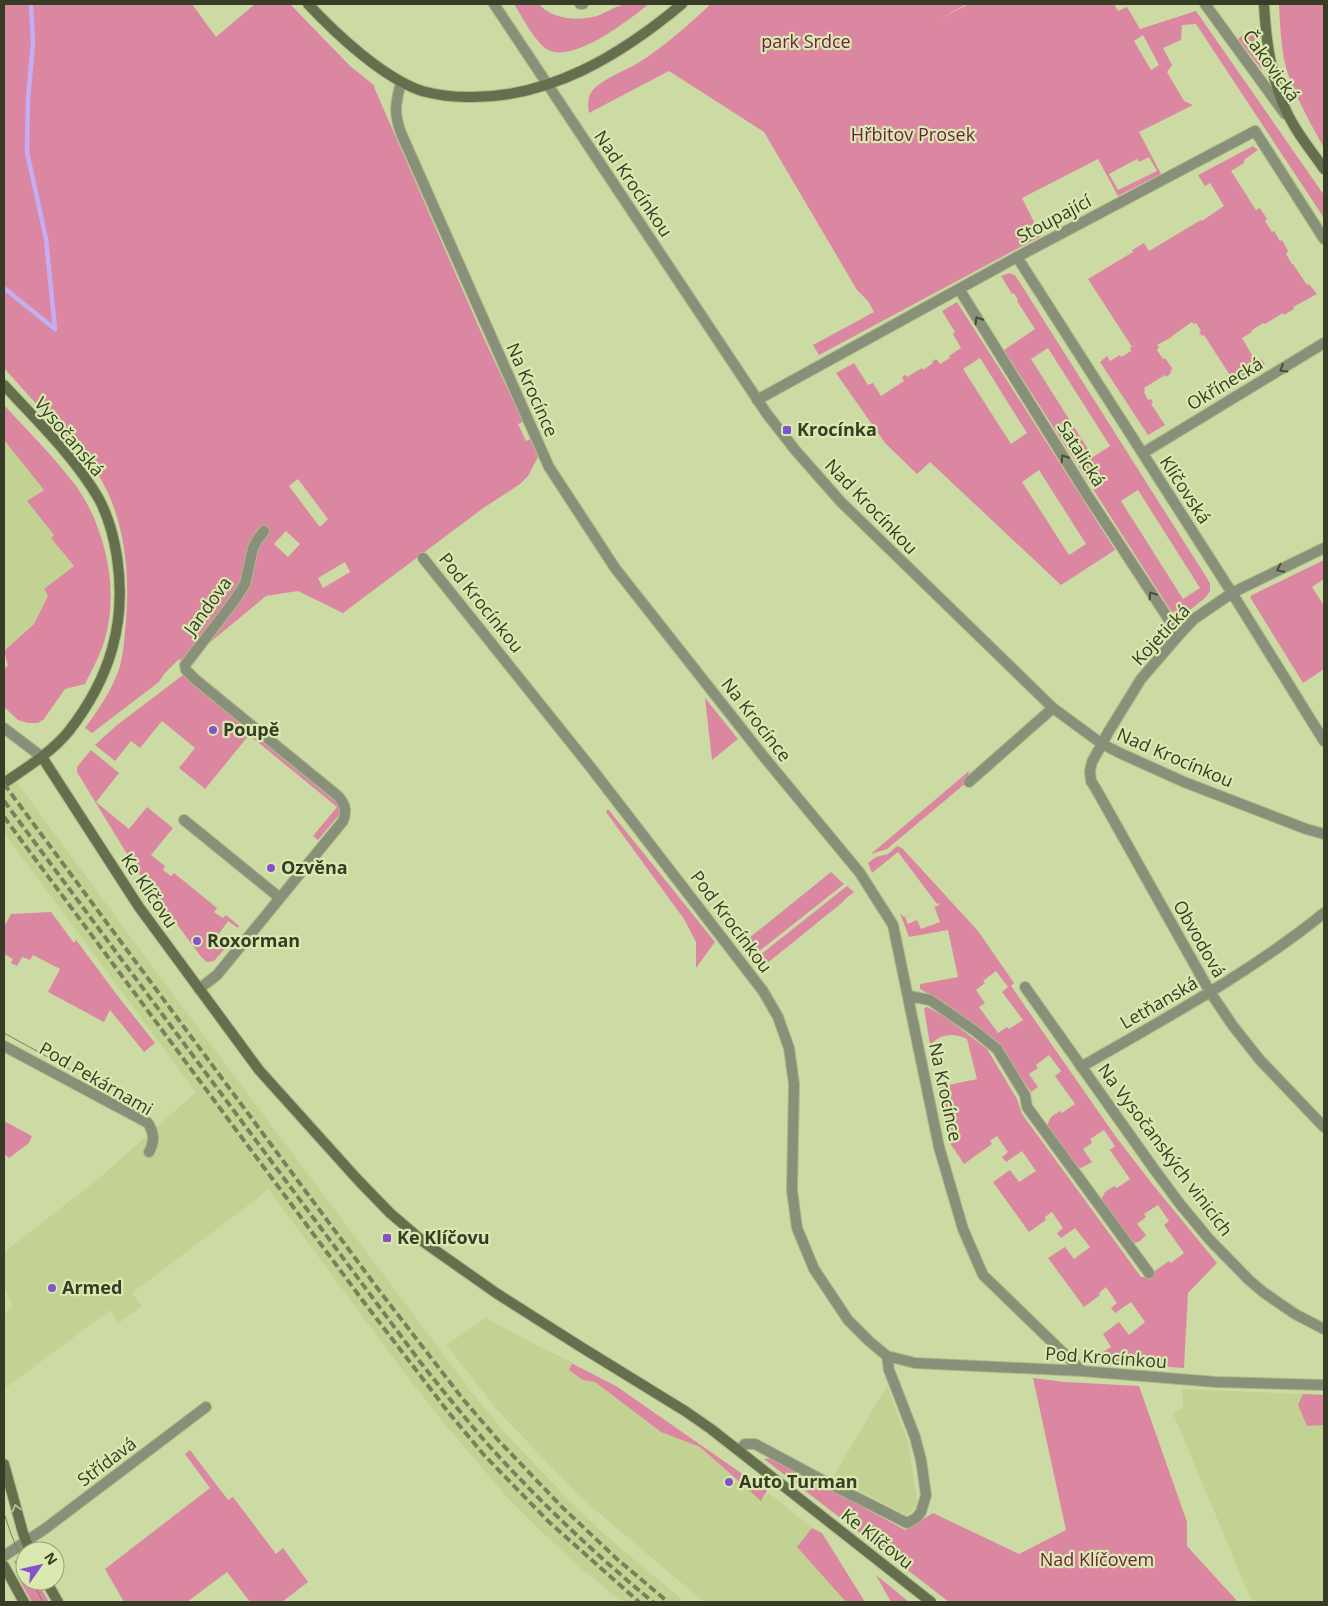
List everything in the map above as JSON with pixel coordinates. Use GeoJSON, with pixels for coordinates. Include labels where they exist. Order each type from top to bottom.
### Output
{"type":"FeatureCollection","features":[{"type":"Feature","properties":{"kind":"main road"},"geometry":{"type":"LineString","coordinates":[[308,4],[343,38],[371,61],[402,82],[442,95],[488,98],[516,93],[568,78],[605,58],[653,27],[682,4]]}},
{"type":"Feature","properties":{"kind":"main road","name":"Čakovická"},"geometry":{"type":"LineString","coordinates":[[1264,4],[1267,42],[1280,96],[1293,124],[1324,169]]}},
{"type":"Feature","properties":{"kind":"main road","name":"Vysočanská"},"geometry":{"type":"LineString","coordinates":[[4,385],[64,450],[82,473],[99,500],[115,546],[119,575],[118,622],[115,640],[102,677],[87,706],[68,731],[42,757]]}},
{"type":"Feature","properties":{"kind":"main road"},"geometry":{"type":"LineString","coordinates":[[4,783],[42,757]]}},
{"type":"Feature","properties":{"kind":"main road","name":"Ke Klíčovu"},"geometry":{"type":"LineString","coordinates":[[42,757],[139,907],[259,1070],[390,1214],[425,1243],[529,1315],[685,1411],[739,1450],[930,1602]]}},
{"type":"Feature","properties":{"kind":"main road"},"geometry":{"type":"LineString","coordinates":[[4,1464],[26,1541]]}},
{"type":"Feature","properties":{"kind":"main road"},"geometry":{"type":"LineString","coordinates":[[4,1566],[24,1602]]}},
{"type":"Feature","properties":{"kind":"main road"},"geometry":{"type":"LineString","coordinates":[[52,1591],[58,1602]]}},
{"type":"Feature","properties":{"kind":"street","name":"Nad Krocínkou"},"geometry":{"type":"LineString","coordinates":[[494,4],[758,400],[796,451],[841,502],[1053,708],[1102,744],[1184,782],[1324,834]]}},
{"type":"Feature","properties":{"kind":"street","name":"Čakovická"},"geometry":{"type":"LineString","coordinates":[[1205,4],[1293,124]]}},
{"type":"Feature","properties":{"kind":"street","name":"Na Krocínce"},"geometry":{"type":"LineString","coordinates":[[402,82],[396,106],[396,118],[401,133],[549,467],[615,568],[764,757],[860,873],[894,925],[940,1147],[962,1229],[983,1275],[1082,1371]]}},
{"type":"Feature","properties":{"kind":"street","name":"Stoupající"},"geometry":{"type":"LineString","coordinates":[[758,400],[1017,257],[1255,131],[1324,239]]}},
{"type":"Feature","properties":{"kind":"street","name":"Klíčovská"},"geometry":{"type":"LineString","coordinates":[[1017,257],[1232,593],[1324,741]]}},
{"type":"Feature","properties":{"kind":"street","name":"Satalická"},"geometry":{"type":"LineString","coordinates":[[959,289],[1086,493],[1179,635]]}},
{"type":"Feature","properties":{"kind":"street","name":"Okřínecká"},"geometry":{"type":"LineString","coordinates":[[1143,453],[1324,343]]}},
{"type":"Feature","properties":{"kind":"street","name":"Jandova"},"geometry":{"type":"LineString","coordinates":[[264,531],[253,548],[246,584],[185,665],[186,670],[196,680],[338,796],[345,807],[346,814],[343,821],[280,898]]}},
{"type":"Feature","properties":{"kind":"street","name":"Kojetická"},"geometry":{"type":"LineString","coordinates":[[1102,744],[1141,679],[1194,619],[1232,593],[1324,548]]}},
{"type":"Feature","properties":{"kind":"street","name":"Pod Krocínkou"},"geometry":{"type":"LineString","coordinates":[[423,558],[592,769],[763,991],[778,1017],[789,1048],[794,1084],[792,1190],[797,1228],[814,1269],[848,1320],[869,1341],[887,1356],[915,1363],[1082,1371],[1216,1382],[1324,1385]]}},
{"type":"Feature","properties":{"kind":"street"},"geometry":{"type":"LineString","coordinates":[[969,782],[1053,708]]}},
{"type":"Feature","properties":{"kind":"street"},"geometry":{"type":"LineString","coordinates":[[4,728],[42,757]]}},
{"type":"Feature","properties":{"kind":"street","name":"Obvodová"},"geometry":{"type":"LineString","coordinates":[[1102,744],[1092,762],[1090,771],[1091,781],[1210,992],[1233,1026],[1260,1060],[1322,1122]]}},
{"type":"Feature","properties":{"kind":"street"},"geometry":{"type":"LineString","coordinates":[[184,820],[280,898],[217,975],[199,990]]}},
{"type":"Feature","properties":{"kind":"street","name":"Letňanská"},"geometry":{"type":"LineString","coordinates":[[1081,1067],[1210,992],[1278,948],[1324,913]]}},
{"type":"Feature","properties":{"kind":"street","name":"Na Vysočanských vinicích"},"geometry":{"type":"LineString","coordinates":[[1025,987],[1180,1204],[1232,1263],[1263,1292],[1295,1314],[1324,1329]]}},
{"type":"Feature","properties":{"kind":"street"},"geometry":{"type":"LineString","coordinates":[[909,996],[930,1000],[975,1031],[997,1049],[1025,1095],[1027,1107],[1149,1273]]}},
{"type":"Feature","properties":{"kind":"street","name":"Pod Pekárnami"},"geometry":{"type":"LineString","coordinates":[[4,1046],[148,1123],[154,1138],[149,1152]]}},
{"type":"Feature","properties":{"kind":"street"},"geometry":{"type":"LineString","coordinates":[[739,1450],[745,1444],[755,1444],[907,1523],[916,1518],[921,1512],[926,1495],[921,1460],[915,1436],[888,1370],[887,1356]]}},
{"type":"Feature","properties":{"kind":"street","name":"Střídavá"},"geometry":{"type":"LineString","coordinates":[[36,1541],[206,1408]]}},
{"type":"Feature","properties":{"kind":"shaded area"},"geometry":{"type":"Polygon","coordinates":[[[4,440],[44,490],[27,501],[55,535],[51,538],[74,566],[44,589],[48,596],[34,624],[4,651],[4,440]]]}},
{"type":"Feature","properties":{"kind":"shaded area"},"geometry":{"type":"Polygon","coordinates":[[[4,765],[158,974],[471,1391],[506,1434],[568,1499],[604,1534],[685,1602],[622,1602],[577,1565],[539,1529],[505,1495],[439,1417],[268,1189],[132,1293],[142,1306],[119,1323],[110,1310],[7,1387],[4,1384],[4,1314],[13,1306],[4,1288],[4,1252],[96,1181],[196,1092],[4,833],[4,765]]]}},
{"type":"Feature","properties":{"kind":"shaded area"},"geometry":{"type":"Polygon","coordinates":[[[486,1318],[572,1365],[583,1380],[595,1382],[661,1432],[700,1447],[761,1501],[769,1493],[812,1528],[797,1547],[846,1602],[704,1602],[580,1497],[499,1412],[446,1345],[486,1318]]]}},
{"type":"Feature","properties":{"kind":"shaded area"},"geometry":{"type":"Polygon","coordinates":[[[887,1386],[908,1442],[918,1506],[906,1515],[833,1477],[887,1386]]]}},
{"type":"Feature","properties":{"kind":"shaded area"},"geometry":{"type":"Polygon","coordinates":[[[1182,1389],[1324,1395],[1324,1602],[1252,1602],[1173,1413],[1183,1408],[1182,1389]]]}},
{"type":"Feature","properties":{"kind":"green space"},"geometry":{"type":"Polygon","coordinates":[[[629,3],[649,4],[599,39],[569,51],[556,52],[540,44],[514,4],[539,4],[544,9],[558,16],[574,19],[597,16],[629,3]]]}},
{"type":"Feature","properties":{"kind":"green space"},"geometry":{"type":"Polygon","coordinates":[[[4,4],[192,4],[216,37],[255,4],[290,4],[350,66],[375,86],[481,332],[523,422],[518,424],[526,441],[530,439],[538,457],[528,476],[520,484],[482,509],[343,613],[298,591],[266,596],[190,659],[178,660],[159,682],[92,733],[85,728],[113,685],[123,650],[127,589],[124,546],[119,525],[113,504],[93,467],[4,368],[4,4]],[[298,479],[289,486],[319,526],[321,526],[328,519],[298,479]],[[286,531],[274,544],[288,557],[300,544],[286,531]],[[345,562],[318,578],[323,588],[350,572],[345,562]]]}},
{"type":"Feature","properties":{"kind":"green space"},"geometry":{"type":"Polygon","coordinates":[[[711,4],[967,4],[936,21],[969,4],[1114,4],[1118,11],[1127,7],[1140,29],[1196,11],[1324,195],[1324,218],[1196,24],[1182,25],[1181,40],[1163,48],[1172,65],[1167,72],[1184,101],[1193,105],[1139,132],[1161,174],[1118,196],[1098,159],[1022,198],[1041,236],[819,355],[813,345],[874,312],[868,301],[857,290],[764,132],[669,71],[589,113],[589,96],[596,87],[648,56],[676,35],[711,4]],[[1143,35],[1134,41],[1151,70],[1159,65],[1143,35]],[[1149,157],[1139,162],[1137,159],[1109,174],[1118,190],[1157,171],[1149,157]]]}},
{"type":"Feature","properties":{"kind":"green space"},"geometry":{"type":"Polygon","coordinates":[[[1279,4],[1324,4],[1324,148],[1300,103],[1288,74],[1282,49],[1279,4]]]}},
{"type":"Feature","properties":{"kind":"green space"},"geometry":{"type":"Polygon","coordinates":[[[1256,28],[1262,70],[1238,39],[1256,28]]]}},
{"type":"Feature","properties":{"kind":"green space"},"geometry":{"type":"Polygon","coordinates":[[[1253,146],[1258,150],[1244,160],[1244,163],[1231,171],[1256,210],[1260,208],[1272,232],[1274,231],[1280,241],[1282,240],[1288,251],[1286,254],[1292,264],[1307,285],[1309,284],[1317,294],[1293,307],[1294,309],[1284,315],[1283,313],[1265,324],[1263,323],[1242,338],[1256,362],[1261,359],[1265,364],[1235,383],[1204,335],[1202,336],[1199,332],[1201,331],[1196,323],[1192,322],[1172,337],[1157,345],[1159,347],[1157,350],[1172,368],[1170,374],[1166,377],[1165,375],[1144,388],[1148,400],[1151,399],[1153,403],[1151,404],[1165,425],[1148,435],[1100,362],[1107,356],[1110,361],[1120,355],[1121,357],[1131,351],[1130,348],[1132,347],[1088,279],[1133,252],[1132,250],[1144,243],[1149,251],[1202,221],[1224,206],[1210,183],[1205,186],[1198,175],[1253,146]]]}},
{"type":"Feature","properties":{"kind":"green space"},"geometry":{"type":"Polygon","coordinates":[[[1009,273],[1015,275],[1210,583],[1210,591],[1206,597],[1184,615],[1178,615],[1171,611],[1004,350],[1035,329],[1014,293],[1012,294],[1001,276],[1009,273]],[[1048,348],[1031,359],[1093,457],[1110,446],[1048,348]],[[1138,490],[1121,501],[1183,599],[1200,588],[1138,490]]]}},
{"type":"Feature","properties":{"kind":"green space"},"geometry":{"type":"Polygon","coordinates":[[[957,302],[1115,550],[1061,585],[930,462],[917,474],[885,443],[836,373],[854,363],[868,385],[873,383],[881,396],[904,381],[902,377],[906,375],[907,377],[922,368],[923,370],[936,359],[940,364],[961,348],[953,334],[955,332],[942,311],[957,302]],[[980,358],[963,369],[1011,444],[1027,433],[980,358]],[[1039,470],[1022,482],[1069,555],[1086,544],[1039,470]]]}},
{"type":"Feature","properties":{"kind":"green space"},"geometry":{"type":"Polygon","coordinates":[[[4,405],[57,462],[84,498],[100,535],[106,555],[109,576],[110,616],[100,654],[85,684],[65,689],[44,719],[38,723],[18,720],[4,707],[4,670],[8,665],[4,651],[34,624],[48,596],[44,589],[74,566],[51,538],[54,535],[27,501],[44,490],[4,440],[4,405]]]}},
{"type":"Feature","properties":{"kind":"green space"},"geometry":{"type":"Polygon","coordinates":[[[1324,560],[1324,579],[1312,587],[1324,603],[1324,669],[1303,683],[1250,597],[1324,560]]]}},
{"type":"Feature","properties":{"kind":"green space"},"geometry":{"type":"Polygon","coordinates":[[[183,675],[335,797],[341,808],[340,814],[318,840],[313,836],[337,807],[249,735],[205,789],[179,768],[195,748],[162,721],[140,748],[131,741],[115,761],[95,745],[117,725],[183,675]]]}},
{"type":"Feature","properties":{"kind":"green space"},"geometry":{"type":"Polygon","coordinates":[[[705,698],[738,739],[712,760],[705,698]]]}},
{"type":"Feature","properties":{"kind":"green space"},"geometry":{"type":"Polygon","coordinates":[[[91,750],[119,773],[96,802],[129,829],[147,807],[173,828],[151,855],[165,866],[163,870],[171,876],[174,873],[217,908],[214,912],[223,918],[226,915],[239,926],[238,928],[228,921],[218,935],[229,944],[214,961],[207,962],[202,958],[138,872],[77,772],[77,767],[91,750]]]}},
{"type":"Feature","properties":{"kind":"green space"},"geometry":{"type":"Polygon","coordinates":[[[969,771],[967,782],[887,849],[871,854],[969,771]]]}},
{"type":"Feature","properties":{"kind":"green space"},"geometry":{"type":"Polygon","coordinates":[[[608,809],[715,942],[696,968],[696,942],[684,919],[606,812],[608,809]]]}},
{"type":"Feature","properties":{"kind":"green space"},"geometry":{"type":"Polygon","coordinates":[[[897,846],[902,848],[978,931],[1014,983],[1011,986],[1116,1137],[1217,1263],[1188,1293],[1184,1368],[1107,1363],[1101,1353],[1111,1347],[1103,1334],[1119,1322],[1129,1335],[1145,1322],[1131,1302],[1115,1313],[1111,1308],[1117,1303],[1106,1287],[1099,1293],[1100,1295],[1084,1307],[1048,1258],[1065,1247],[1074,1259],[1090,1247],[1075,1228],[1061,1238],[1057,1233],[1063,1228],[1052,1212],[1045,1217],[1046,1220],[1029,1232],[993,1182],[1010,1170],[1019,1182],[1036,1171],[1022,1151],[1006,1162],[1002,1157],[1008,1152],[997,1136],[990,1141],[992,1144],[964,1164],[950,1143],[939,1087],[977,1079],[967,1039],[957,1035],[947,1035],[938,1038],[930,1045],[924,1008],[927,1007],[944,1016],[987,1049],[1017,1099],[1022,1114],[1141,1277],[1146,1277],[1169,1261],[1171,1263],[1184,1253],[1164,1225],[1169,1221],[1158,1205],[1144,1214],[1146,1217],[1137,1224],[1146,1235],[1135,1243],[1129,1241],[1101,1200],[1105,1192],[1114,1186],[1117,1188],[1130,1179],[1110,1150],[1115,1146],[1104,1130],[1090,1139],[1092,1143],[1083,1149],[1092,1162],[1081,1168],[1075,1166],[1047,1125],[1051,1117],[1060,1111],[1062,1113],[1075,1104],[1055,1076],[1061,1071],[1049,1055],[1036,1065],[1038,1068],[1029,1074],[1038,1087],[1031,1092],[999,1045],[945,1003],[920,989],[920,984],[958,977],[948,930],[909,937],[900,913],[904,917],[914,913],[905,917],[908,924],[917,920],[921,929],[940,922],[934,906],[936,907],[941,903],[937,904],[898,852],[872,873],[868,863],[876,857],[888,854],[897,846]],[[996,971],[983,981],[985,983],[976,990],[985,1003],[979,1007],[998,1033],[1007,1027],[1009,1029],[1023,1020],[1002,992],[1008,987],[996,971]]]}},
{"type":"Feature","properties":{"kind":"green space"},"geometry":{"type":"Polygon","coordinates":[[[831,872],[844,884],[753,956],[743,943],[831,872]]]}},
{"type":"Feature","properties":{"kind":"green space"},"geometry":{"type":"Polygon","coordinates":[[[847,886],[854,892],[761,968],[755,959],[847,886]]]}},
{"type":"Feature","properties":{"kind":"green space"},"geometry":{"type":"Polygon","coordinates":[[[51,912],[74,943],[76,940],[155,1043],[144,1052],[110,1010],[104,1022],[48,992],[60,969],[33,955],[30,960],[22,957],[17,966],[11,963],[13,959],[4,954],[4,927],[11,914],[51,912]]]}},
{"type":"Feature","properties":{"kind":"green space"},"geometry":{"type":"Polygon","coordinates":[[[4,1121],[32,1136],[29,1143],[9,1158],[4,1154],[4,1121]]]}},
{"type":"Feature","properties":{"kind":"green space"},"geometry":{"type":"Polygon","coordinates":[[[528,1341],[616,1386],[767,1491],[761,1501],[700,1447],[661,1432],[595,1382],[583,1380],[569,1370],[572,1364],[528,1341]]]}},
{"type":"Feature","properties":{"kind":"green space","name":"Nad Klíčovem"},"geometry":{"type":"Polygon","coordinates":[[[1033,1378],[1065,1382],[1139,1386],[1187,1522],[1187,1546],[1238,1602],[949,1602],[764,1459],[773,1458],[905,1530],[933,1513],[1019,1554],[1066,1530],[1033,1378]]]}},
{"type":"Feature","properties":{"kind":"green space"},"geometry":{"type":"Polygon","coordinates":[[[1303,1394],[1324,1395],[1324,1425],[1307,1426],[1298,1405],[1303,1394]]]}},
{"type":"Feature","properties":{"kind":"green space"},"geometry":{"type":"Polygon","coordinates":[[[190,1450],[228,1500],[233,1497],[276,1554],[283,1548],[308,1582],[282,1602],[250,1602],[227,1572],[187,1602],[124,1602],[105,1569],[210,1488],[185,1454],[190,1450]]]}},
{"type":"Feature","properties":{"kind":"green space"},"geometry":{"type":"Polygon","coordinates":[[[812,1528],[822,1533],[865,1602],[846,1602],[797,1547],[812,1528]]]}},
{"type":"Feature","properties":{"kind":"green space"},"geometry":{"type":"Polygon","coordinates":[[[876,1575],[909,1602],[891,1602],[876,1575]]]}},
{"type":"Feature","properties":{"kind":"green space"},"geometry":{"type":"Polygon","coordinates":[[[26,1591],[43,1591],[49,1602],[32,1602],[26,1591]]]}},
{"type":"Feature","properties":{"kind":"waterway"},"geometry":{"type":"LineString","coordinates":[[31,4],[33,43],[28,99],[27,152],[46,239],[55,329]]}},
{"type":"Feature","properties":{"kind":"waterway"},"geometry":{"type":"LineString","coordinates":[[4,288],[55,329]]}},
{"type":"Feature","properties":{"kind":"tram line"},"geometry":{"type":"LineString","coordinates":[[4,1033],[75,1072]]}},
{"type":"Feature","properties":{"kind":"tram line"},"geometry":{"type":"LineString","coordinates":[[4,1513],[15,1543]]}},
{"type":"Feature","properties":{"kind":"tram line"},"geometry":{"type":"LineString","coordinates":[[37,1591],[43,1602]]}},
{"type":"Feature","properties":{"kind":"railway"},"geometry":{"type":"LineString","coordinates":[[4,784],[378,1289],[462,1398],[498,1440],[562,1507],[617,1559],[668,1602]]}},
{"type":"Feature","properties":{"kind":"railway"},"geometry":{"type":"LineString","coordinates":[[4,801],[447,1396],[530,1490],[590,1547],[653,1602]]}},
{"type":"Feature","properties":{"kind":"railway"},"geometry":{"type":"LineString","coordinates":[[4,817],[363,1301],[449,1413],[484,1455],[549,1522],[639,1602]]}},
{"type":"Feature","properties":{"kind":"place","name":"Krocínka"},"geometry":{"type":"Point","coordinates":[787,430]}},
{"type":"Feature","properties":{"kind":"place","name":"Poupě"},"geometry":{"type":"Point","coordinates":[213,730]}},
{"type":"Feature","properties":{"kind":"place","name":"Ozvěna"},"geometry":{"type":"Point","coordinates":[271,868]}},
{"type":"Feature","properties":{"kind":"place","name":"Roxorman"},"geometry":{"type":"Point","coordinates":[197,941]}},
{"type":"Feature","properties":{"kind":"place","name":"Ke Klíčovu"},"geometry":{"type":"Point","coordinates":[387,1238]}},
{"type":"Feature","properties":{"kind":"place","name":"Armed"},"geometry":{"type":"Point","coordinates":[52,1288]}},
{"type":"Feature","properties":{"kind":"place","name":"Auto Turman"},"geometry":{"type":"Point","coordinates":[729,1482]}},
{"type":"Feature","properties":{"kind":"park label","name":"park Srdce"},"geometry":{"type":"Point","coordinates":[806,42]}},
{"type":"Feature","properties":{"kind":"park label","name":"Hřbitov Prosek"},"geometry":{"type":"Point","coordinates":[913,135]}}]}
